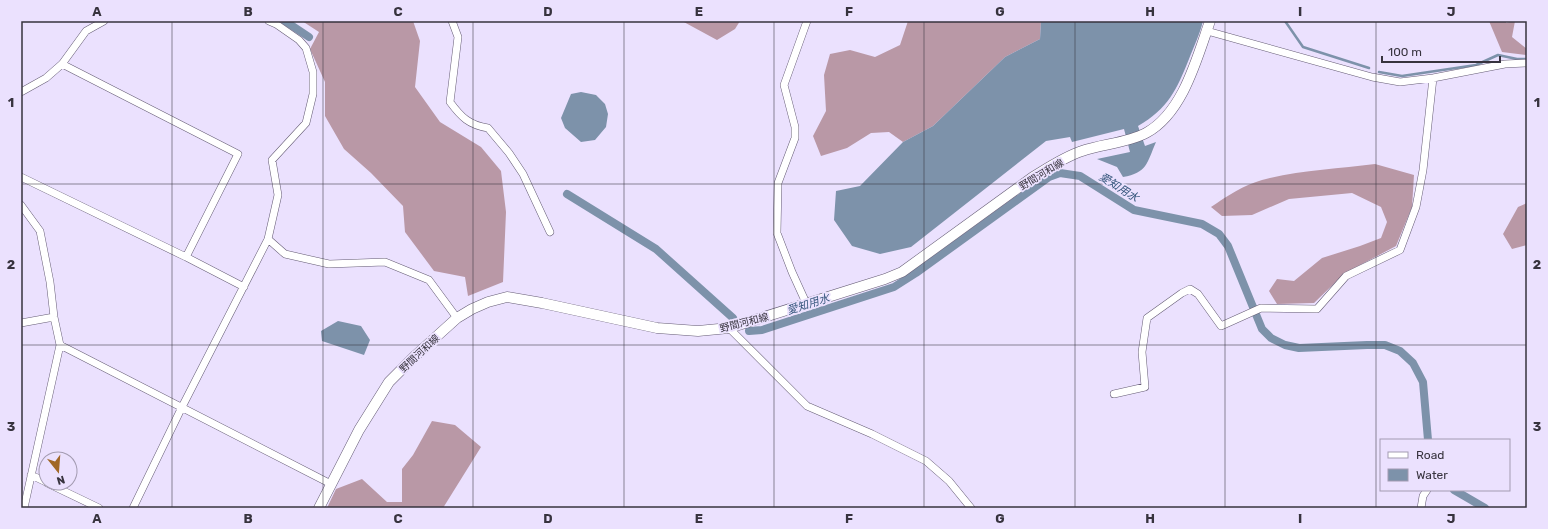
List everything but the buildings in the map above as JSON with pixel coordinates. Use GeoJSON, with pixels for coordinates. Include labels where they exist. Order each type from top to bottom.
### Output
{"type":"FeatureCollection","features":[{"type":"Feature","properties":{"kind":"main road","name":"野間河和線"},"geometry":{"type":"LineString","coordinates":[[319,508],[359,430],[389,382],[457,318],[472,309],[488,302],[507,298],[542,302],[657,328],[698,331],[729,328],[885,280],[902,272],[1033,177],[1056,163],[1081,151],[1122,141],[1146,133],[1170,114],[1178,103],[1184,92],[1208,26]]}},
{"type":"Feature","properties":{"kind":"street"},"geometry":{"type":"LineString","coordinates":[[21,92],[46,78],[62,64],[86,31],[104,21]]}},
{"type":"Feature","properties":{"kind":"street"},"geometry":{"type":"LineString","coordinates":[[133,508],[182,407],[268,239],[278,195],[272,160],[306,123],[313,94],[313,72],[306,48],[298,40],[276,24],[269,21]]}},
{"type":"Feature","properties":{"kind":"street"},"geometry":{"type":"LineString","coordinates":[[452,21],[458,36],[450,102],[459,114],[470,122],[476,126],[488,128],[509,153],[523,174],[550,232]]}},
{"type":"Feature","properties":{"kind":"street"},"geometry":{"type":"LineString","coordinates":[[807,21],[784,85],[795,127],[795,138],[778,184],[777,232],[792,272],[807,305]]}},
{"type":"Feature","properties":{"kind":"street"},"geometry":{"type":"LineString","coordinates":[[1208,26],[1372,77],[1400,82],[1433,78],[1505,64],[1527,63]]}},
{"type":"Feature","properties":{"kind":"street"},"geometry":{"type":"LineString","coordinates":[[62,64],[238,154],[186,257]]}},
{"type":"Feature","properties":{"kind":"street"},"geometry":{"type":"LineString","coordinates":[[1114,394],[1145,387],[1142,352],[1147,318],[1182,293],[1190,289],[1198,294],[1221,326],[1261,308],[1317,309],[1346,276],[1400,250],[1416,207],[1423,170],[1433,78]]}},
{"type":"Feature","properties":{"kind":"street"},"geometry":{"type":"LineString","coordinates":[[21,177],[186,257],[244,287]]}},
{"type":"Feature","properties":{"kind":"street"},"geometry":{"type":"LineString","coordinates":[[21,204],[40,231],[60,345],[24,508]]}},
{"type":"Feature","properties":{"kind":"street"},"geometry":{"type":"LineString","coordinates":[[268,239],[285,254],[329,264],[385,262],[429,280],[457,318]]}},
{"type":"Feature","properties":{"kind":"street"},"geometry":{"type":"LineString","coordinates":[[21,323],[54,317]]}},
{"type":"Feature","properties":{"kind":"street"},"geometry":{"type":"LineString","coordinates":[[729,328],[807,406],[872,434],[926,461],[949,481],[971,508]]}},
{"type":"Feature","properties":{"kind":"street"},"geometry":{"type":"LineString","coordinates":[[60,345],[331,484]]}},
{"type":"Feature","properties":{"kind":"street"},"geometry":{"type":"LineString","coordinates":[[31,475],[38,478]]}},
{"type":"Feature","properties":{"kind":"street"},"geometry":{"type":"LineString","coordinates":[[64,491],[99,508]]}},
{"type":"Feature","properties":{"kind":"street"},"geometry":{"type":"LineString","coordinates":[[1421,508],[1423,496],[1426,491]]}},
{"type":"Feature","properties":{"kind":"shaded area"},"geometry":{"type":"Polygon","coordinates":[[[302,21],[413,21],[420,41],[415,87],[440,122],[481,147],[501,171],[506,212],[503,282],[468,296],[465,277],[434,271],[405,232],[403,206],[371,173],[344,149],[325,116],[325,82],[310,49],[319,32],[302,21]]]}},
{"type":"Feature","properties":{"kind":"shaded area"},"geometry":{"type":"Polygon","coordinates":[[[682,21],[740,21],[735,29],[717,40],[682,21]]]}},
{"type":"Feature","properties":{"kind":"shaded area"},"geometry":{"type":"Polygon","coordinates":[[[908,21],[1041,21],[1040,39],[1005,57],[933,126],[903,142],[889,132],[871,133],[847,148],[821,156],[813,136],[826,111],[824,75],[830,54],[850,50],[875,57],[900,45],[908,21]]]}},
{"type":"Feature","properties":{"kind":"shaded area"},"geometry":{"type":"Polygon","coordinates":[[[1489,21],[1506,21],[1506,23],[1515,21],[1512,37],[1527,49],[1527,55],[1502,52],[1489,21]]]}},
{"type":"Feature","properties":{"kind":"shaded area"},"geometry":{"type":"Polygon","coordinates":[[[1375,164],[1414,175],[1412,207],[1396,246],[1345,273],[1314,303],[1277,304],[1269,291],[1277,279],[1294,281],[1322,258],[1381,238],[1387,222],[1381,207],[1352,193],[1289,199],[1252,215],[1222,216],[1211,207],[1242,188],[1262,180],[1304,172],[1375,164]]]}},
{"type":"Feature","properties":{"kind":"shaded area"},"geometry":{"type":"Polygon","coordinates":[[[1527,203],[1527,245],[1512,249],[1503,234],[1518,207],[1527,203]]]}},
{"type":"Feature","properties":{"kind":"shaded area"},"geometry":{"type":"Polygon","coordinates":[[[432,421],[455,425],[481,447],[443,508],[327,508],[336,489],[362,479],[387,502],[402,502],[402,469],[413,455],[432,421]]]}},
{"type":"Feature","properties":{"kind":"water"},"geometry":{"type":"Polygon","coordinates":[[[1041,21],[1203,21],[1197,40],[1176,89],[1157,113],[1138,126],[1145,146],[1156,142],[1148,161],[1142,170],[1123,177],[1117,167],[1097,159],[1130,152],[1124,129],[1072,142],[1070,137],[1046,141],[911,247],[880,254],[852,246],[834,220],[836,191],[860,186],[903,142],[933,126],[1005,57],[1040,39],[1041,21]]]}},
{"type":"Feature","properties":{"kind":"water"},"geometry":{"type":"Polygon","coordinates":[[[581,92],[596,95],[605,104],[608,114],[606,127],[595,140],[581,142],[565,128],[561,118],[571,94],[581,92]]]}},
{"type":"Feature","properties":{"kind":"water"},"geometry":{"type":"Polygon","coordinates":[[[338,321],[361,326],[370,340],[364,355],[322,341],[321,331],[338,321]]]}},
{"type":"Feature","properties":{"kind":"waterway","name":"愛知用水"},"geometry":{"type":"LineString","coordinates":[[285,21],[309,37]]}},
{"type":"Feature","properties":{"kind":"waterway"},"geometry":{"type":"LineString","coordinates":[[1285,21],[1303,47],[1369,68]]}},
{"type":"Feature","properties":{"kind":"waterway"},"geometry":{"type":"LineString","coordinates":[[1379,72],[1402,76],[1476,65],[1498,55],[1517,59],[1527,59]]}},
{"type":"Feature","properties":{"kind":"waterway","name":"愛知用水"},"geometry":{"type":"LineString","coordinates":[[749,331],[762,330],[894,287],[916,273],[1049,177],[1060,173],[1080,176],[1134,210],[1202,224],[1219,234],[1228,246],[1262,329],[1271,338],[1285,345],[1299,348],[1385,345],[1400,351],[1413,363],[1423,382],[1428,439]]}},
{"type":"Feature","properties":{"kind":"waterway","name":"愛知用水"},"geometry":{"type":"LineString","coordinates":[[567,194],[656,249],[733,318]]}},
{"type":"Feature","properties":{"kind":"waterway","name":"愛知用水"},"geometry":{"type":"LineString","coordinates":[[1456,491],[1485,508]]}}]}
